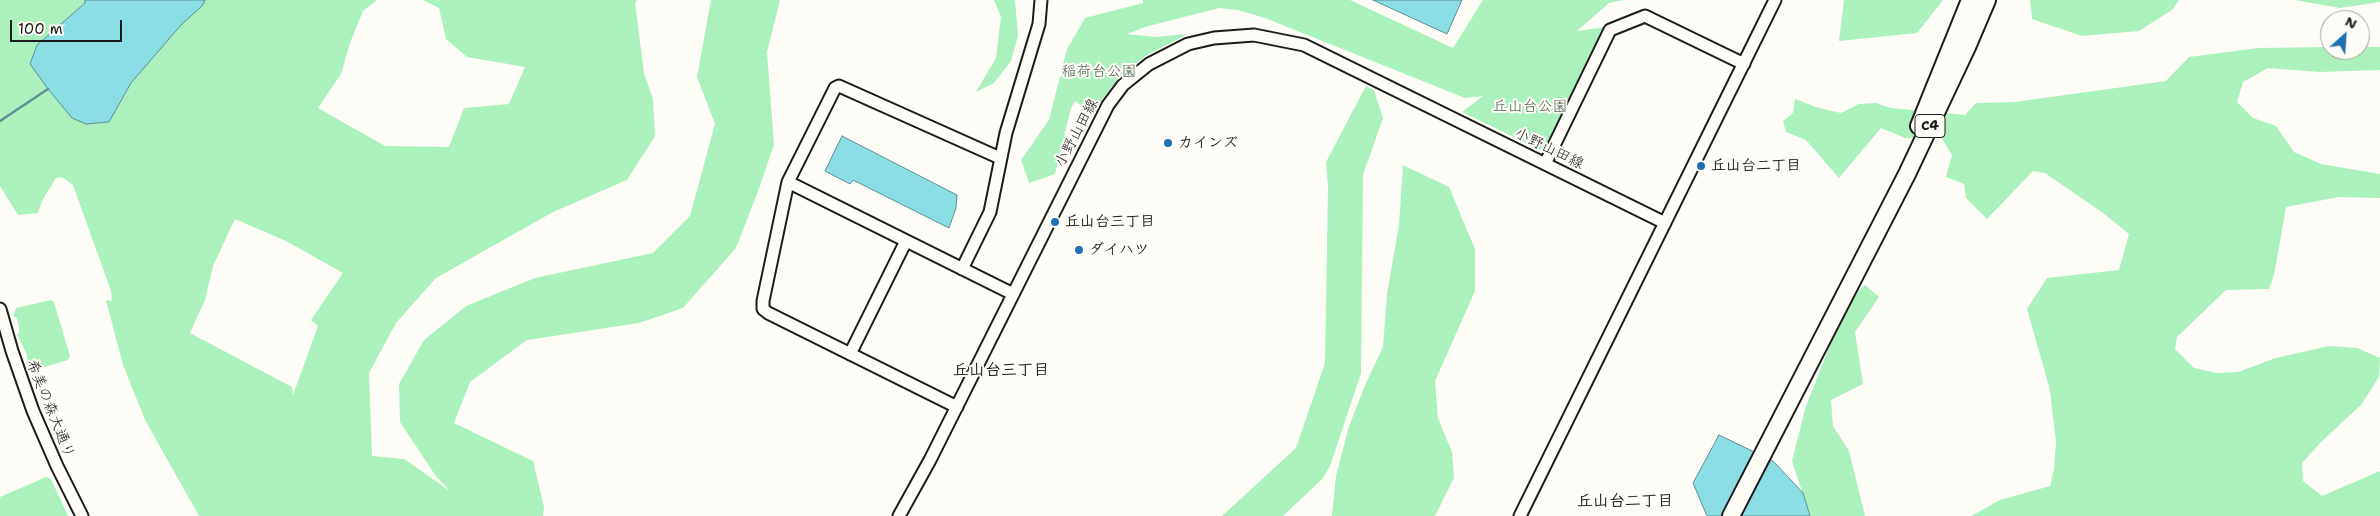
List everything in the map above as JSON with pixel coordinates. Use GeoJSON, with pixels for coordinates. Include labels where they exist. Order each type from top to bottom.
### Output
{"type":"FeatureCollection","features":[{"type":"Feature","properties":{"kind":"highway","name":"C4"},"geometry":{"type":"LineString","coordinates":[[1867,248],[1970,0]]}},
{"type":"Feature","properties":{"kind":"highway","name":"C4"},"geometry":{"type":"LineString","coordinates":[[1731,516],[1867,248],[1907,174],[1967,47],[1986,0]]}},
{"type":"Feature","properties":{"kind":"highway"},"geometry":{"type":"LineString","coordinates":[[1907,174],[1930,134],[1995,0]]}},
{"type":"Feature","properties":{"kind":"street"},"geometry":{"type":"LineString","coordinates":[[962,269],[990,212],[1000,158],[1039,24],[1041,0]]}},
{"type":"Feature","properties":{"kind":"street"},"geometry":{"type":"LineString","coordinates":[[1520,516],[1775,0]]}},
{"type":"Feature","properties":{"kind":"street"},"geometry":{"type":"LineString","coordinates":[[1545,164],[1610,30],[1645,16],[1744,64]]}},
{"type":"Feature","properties":{"kind":"street","name":"小野山田線"},"geometry":{"type":"LineString","coordinates":[[899,516],[957,407],[1108,105],[1123,85],[1149,64],[1188,44],[1214,38],[1254,35],[1304,44],[1665,223]]}},
{"type":"Feature","properties":{"kind":"street"},"geometry":{"type":"LineString","coordinates":[[957,407],[763,309],[763,301],[788,182],[834,88],[839,86],[1000,158]]}},
{"type":"Feature","properties":{"kind":"street"},"geometry":{"type":"LineString","coordinates":[[788,182],[1012,294]]}},
{"type":"Feature","properties":{"kind":"street"},"geometry":{"type":"LineString","coordinates":[[850,354],[906,241]]}},
{"type":"Feature","properties":{"kind":"street","name":"希美の森大通り"},"geometry":{"type":"LineString","coordinates":[[0,309],[12,351],[33,411],[57,466],[82,516]]}},
{"type":"Feature","properties":{"kind":"green space"},"geometry":{"type":"Polygon","coordinates":[[[0,0],[377,0],[363,11],[350,43],[341,74],[318,108],[385,146],[449,147],[464,108],[509,104],[525,67],[467,57],[446,39],[439,8],[423,0],[637,0],[635,3],[644,73],[653,99],[655,136],[627,180],[553,212],[436,278],[396,323],[369,373],[372,456],[404,459],[450,491],[435,475],[400,422],[399,384],[424,340],[466,306],[535,278],[653,253],[690,216],[715,124],[697,77],[711,0],[780,0],[767,52],[774,145],[736,248],[683,308],[639,323],[527,340],[470,382],[454,423],[533,461],[544,507],[543,516],[199,516],[145,420],[123,365],[106,300],[112,301],[111,291],[73,185],[62,177],[56,178],[43,199],[38,213],[18,215],[0,186],[0,0]],[[235,219],[213,266],[205,300],[190,333],[292,387],[293,395],[318,326],[311,320],[343,273],[286,241],[235,219]]]}},
{"type":"Feature","properties":{"kind":"green space"},"geometry":{"type":"Polygon","coordinates":[[[994,0],[1015,0],[1018,36],[1011,61],[994,83],[976,92],[996,58],[1001,17],[994,0]]]}},
{"type":"Feature","properties":{"kind":"green space"},"geometry":{"type":"Polygon","coordinates":[[[1143,0],[1350,0],[1453,48],[1483,0],[1623,0],[1609,3],[1577,31],[1607,27],[1545,152],[1462,112],[1483,96],[1465,98],[1265,18],[1238,10],[1219,8],[1145,27],[1127,34],[1155,37],[1188,34],[1147,55],[1120,76],[1092,113],[1075,101],[1071,108],[1055,174],[1029,183],[1021,160],[1049,120],[1067,49],[1085,18],[1143,3],[1143,0]]]}},
{"type":"Feature","properties":{"kind":"green space"},"geometry":{"type":"Polygon","coordinates":[[[1844,0],[1943,0],[1917,33],[1839,41],[1844,0]]]}},
{"type":"Feature","properties":{"kind":"green space"},"geometry":{"type":"Polygon","coordinates":[[[2030,0],[2179,0],[2172,10],[2139,31],[2082,36],[2032,19],[2030,0]]]}},
{"type":"Feature","properties":{"kind":"green space"},"geometry":{"type":"Polygon","coordinates":[[[2295,0],[2380,0],[2380,2],[2340,8],[2295,0]]]}},
{"type":"Feature","properties":{"kind":"green space"},"geometry":{"type":"Polygon","coordinates":[[[2320,47],[2320,60],[2370,60],[2370,47],[2380,47],[2380,70],[2320,72],[2268,68],[2243,82],[2237,102],[2253,118],[2276,126],[2294,152],[2321,164],[2380,174],[2380,198],[2339,197],[2286,207],[2274,275],[2269,289],[2226,290],[2177,337],[2175,349],[2194,368],[2217,373],[2238,372],[2276,358],[2329,346],[2357,348],[2380,358],[2379,377],[2361,405],[2322,441],[2302,463],[2303,481],[2322,496],[2380,471],[2380,516],[1971,516],[2000,500],[2050,486],[2054,469],[2056,442],[2050,390],[2027,309],[2047,278],[2119,270],[2129,234],[2103,213],[2045,173],[2033,171],[1987,219],[1966,198],[1964,184],[1946,177],[1952,155],[1941,137],[1905,138],[1881,128],[1839,178],[1806,140],[1786,132],[1783,121],[1793,113],[1795,99],[1819,108],[1841,113],[1859,104],[1876,103],[1891,108],[1965,115],[1976,103],[2015,102],[2166,81],[2189,57],[2258,48],[2320,47]]]}},
{"type":"Feature","properties":{"kind":"green space"},"geometry":{"type":"Polygon","coordinates":[[[1366,86],[1374,90],[1383,118],[1363,175],[1361,373],[1330,466],[1322,479],[1283,516],[1222,516],[1296,448],[1325,363],[1328,187],[1326,162],[1366,86]]]}},
{"type":"Feature","properties":{"kind":"green space"},"geometry":{"type":"Polygon","coordinates":[[[1403,165],[1449,187],[1475,249],[1475,291],[1435,381],[1438,418],[1452,452],[1454,478],[1435,516],[1332,516],[1336,476],[1349,426],[1383,347],[1387,294],[1399,225],[1403,165]]]}},
{"type":"Feature","properties":{"kind":"green space"},"geometry":{"type":"Polygon","coordinates":[[[1865,285],[1879,297],[1855,332],[1863,384],[1831,400],[1833,426],[1849,451],[1865,516],[1810,516],[1792,461],[1806,406],[1848,299],[1865,285]]]}},
{"type":"Feature","properties":{"kind":"green space"},"geometry":{"type":"Polygon","coordinates":[[[51,300],[54,302],[70,356],[68,360],[31,371],[27,362],[27,355],[17,334],[19,333],[19,327],[17,318],[13,316],[16,308],[51,300]]]}},
{"type":"Feature","properties":{"kind":"green space"},"geometry":{"type":"Polygon","coordinates":[[[46,477],[51,479],[68,516],[0,516],[0,497],[46,477]]]}},
{"type":"Feature","properties":{"kind":"water"},"geometry":{"type":"Polygon","coordinates":[[[85,0],[205,0],[202,6],[181,25],[131,83],[109,122],[86,124],[72,118],[30,64],[37,45],[85,3],[85,0]]]}},
{"type":"Feature","properties":{"kind":"water"},"geometry":{"type":"Polygon","coordinates":[[[1373,0],[1462,0],[1447,34],[1373,0]]]}},
{"type":"Feature","properties":{"kind":"water"},"geometry":{"type":"Polygon","coordinates":[[[842,136],[957,195],[956,208],[949,228],[853,180],[850,184],[825,171],[842,136]]]}},
{"type":"Feature","properties":{"kind":"water"},"geometry":{"type":"Polygon","coordinates":[[[1719,435],[1773,461],[1803,493],[1810,516],[1707,516],[1693,483],[1719,435]]]}},
{"type":"Feature","properties":{"kind":"waterway"},"geometry":{"type":"LineString","coordinates":[[0,121],[48,89]]}},
{"type":"Feature","properties":{"kind":"place","name":"カインズ"},"geometry":{"type":"Point","coordinates":[1168,143]}},
{"type":"Feature","properties":{"kind":"place","name":"丘山台二丁目"},"geometry":{"type":"Point","coordinates":[1701,166]}},
{"type":"Feature","properties":{"kind":"place","name":"丘山台三丁目"},"geometry":{"type":"Point","coordinates":[1055,222]}},
{"type":"Feature","properties":{"kind":"place","name":"ダイハツ"},"geometry":{"type":"Point","coordinates":[1079,250]}},
{"type":"Feature","properties":{"kind":"district","name":"丘山台三丁目"},"geometry":{"type":"Point","coordinates":[1001,371]}},
{"type":"Feature","properties":{"kind":"district","name":"丘山台二丁目"},"geometry":{"type":"Point","coordinates":[1625,502]}},
{"type":"Feature","properties":{"kind":"park label","name":"稲荷台公園"},"geometry":{"type":"Point","coordinates":[1099,72]}},
{"type":"Feature","properties":{"kind":"park label","name":"丘山台公園"},"geometry":{"type":"Point","coordinates":[1530,107]}}]}
